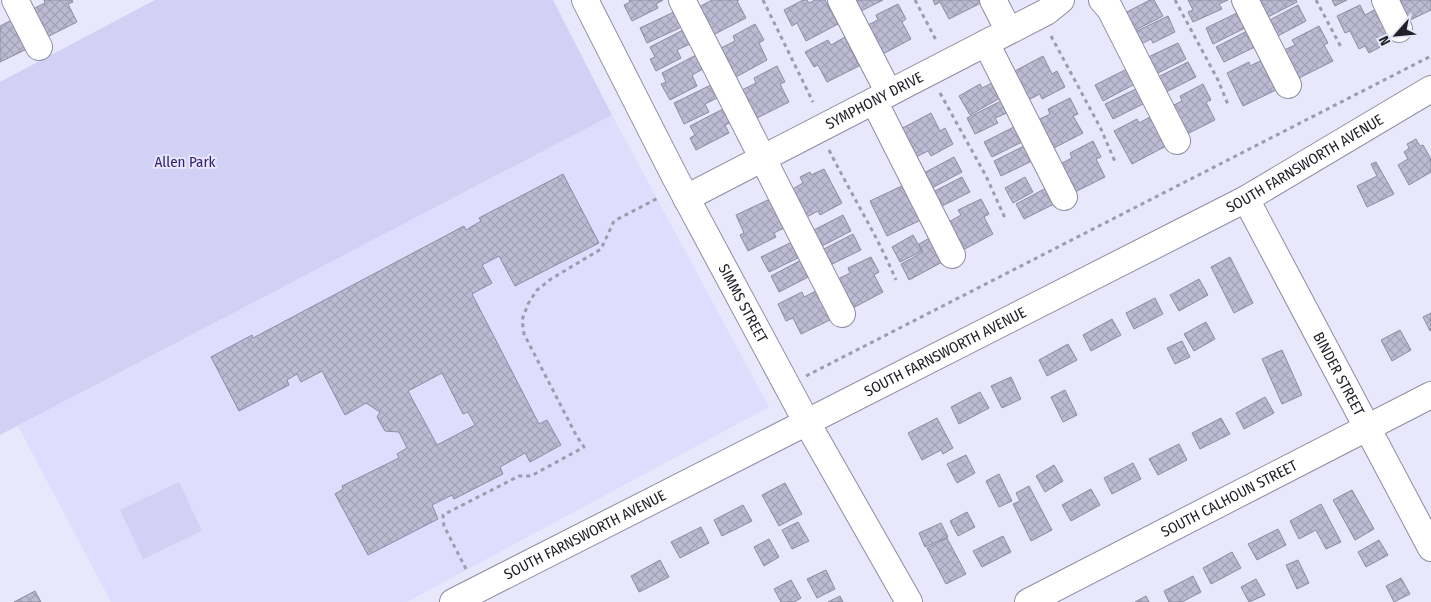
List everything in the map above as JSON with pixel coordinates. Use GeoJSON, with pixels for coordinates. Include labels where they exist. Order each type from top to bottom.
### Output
{"type":"FeatureCollection","features":[{"type":"Feature","properties":{"kind":"street"},"geometry":{"type":"LineString","coordinates":[[15,0],[39,47]]}},
{"type":"Feature","properties":{"kind":"street","name":"SIMMS STREET"},"geometry":{"type":"LineString","coordinates":[[585,0],[686,198],[806,422],[909,602]]}},
{"type":"Feature","properties":{"kind":"street"},"geometry":{"type":"LineString","coordinates":[[682,0],[842,314]]}},
{"type":"Feature","properties":{"kind":"street"},"geometry":{"type":"LineString","coordinates":[[841,0],[881,97],[952,255]]}},
{"type":"Feature","properties":{"kind":"street"},"geometry":{"type":"LineString","coordinates":[[993,0],[1009,31]]}},
{"type":"Feature","properties":{"kind":"street","name":"SYMPHONY DRIVE"},"geometry":{"type":"LineString","coordinates":[[686,198],[1046,12],[1061,0]]}},
{"type":"Feature","properties":{"kind":"street"},"geometry":{"type":"LineString","coordinates":[[1102,0],[1110,9],[1177,141]]}},
{"type":"Feature","properties":{"kind":"street"},"geometry":{"type":"LineString","coordinates":[[1245,0],[1288,85]]}},
{"type":"Feature","properties":{"kind":"street"},"geometry":{"type":"LineString","coordinates":[[1385,0],[1399,29]]}},
{"type":"Feature","properties":{"kind":"street"},"geometry":{"type":"LineString","coordinates":[[986,43],[1064,196]]}},
{"type":"Feature","properties":{"kind":"street","name":"SOUTH FARNSWORTH AVENUE"},"geometry":{"type":"LineString","coordinates":[[453,602],[1246,199],[1431,89]]}},
{"type":"Feature","properties":{"kind":"street","name":"BINDER STREET"},"geometry":{"type":"LineString","coordinates":[[1246,199],[1431,548]]}},
{"type":"Feature","properties":{"kind":"street","name":"SOUTH CALHOUN STREET"},"geometry":{"type":"LineString","coordinates":[[1028,602],[1431,396]]}},
{"type":"Feature","properties":{"kind":"path"},"geometry":{"type":"LineString","coordinates":[[763,0],[813,102]]}},
{"type":"Feature","properties":{"kind":"path"},"geometry":{"type":"LineString","coordinates":[[915,0],[937,42]]}},
{"type":"Feature","properties":{"kind":"path"},"geometry":{"type":"LineString","coordinates":[[1175,0],[1218,80],[1229,107]]}},
{"type":"Feature","properties":{"kind":"path"},"geometry":{"type":"LineString","coordinates":[[1316,0],[1342,50]]}},
{"type":"Feature","properties":{"kind":"path"},"geometry":{"type":"LineString","coordinates":[[1051,36],[1105,137],[1116,164]]}},
{"type":"Feature","properties":{"kind":"path"},"geometry":{"type":"LineString","coordinates":[[801,378],[818,371],[1431,56]]}},
{"type":"Feature","properties":{"kind":"path"},"geometry":{"type":"LineString","coordinates":[[940,93],[986,176],[1005,218]]}},
{"type":"Feature","properties":{"kind":"path"},"geometry":{"type":"LineString","coordinates":[[829,150],[856,202],[880,242],[896,280]]}},
{"type":"Feature","properties":{"kind":"path"},"geometry":{"type":"LineString","coordinates":[[466,569],[444,526],[443,515],[519,476],[531,476],[584,447],[524,334],[522,320],[528,304],[537,290],[551,279],[601,249],[614,221],[660,197]]}},
{"type":"Feature","properties":{"kind":"shaded area"},"geometry":{"type":"Polygon","coordinates":[[[612,115],[769,407],[407,602],[111,602],[18,426],[612,115]]]}},
{"type":"Feature","properties":{"kind":"green space","name":"Allen Park"},"geometry":{"type":"Polygon","coordinates":[[[155,0],[553,0],[612,115],[0,435],[0,82],[155,0]]]}},
{"type":"Feature","properties":{"kind":"green space"},"geometry":{"type":"Polygon","coordinates":[[[179,482],[202,531],[143,559],[120,510],[179,482]]]}},
{"type":"Feature","properties":{"kind":"building"},"geometry":{"type":"Polygon","coordinates":[[[44,0],[72,0],[73,2],[68,4],[77,22],[45,38],[31,10],[45,3],[44,0]]]}},
{"type":"Feature","properties":{"kind":"building"},"geometry":{"type":"Polygon","coordinates":[[[629,0],[663,0],[656,4],[658,8],[632,21],[624,5],[630,2],[629,0]]]}},
{"type":"Feature","properties":{"kind":"building"},"geometry":{"type":"Polygon","coordinates":[[[712,0],[739,0],[737,1],[746,18],[713,35],[699,7],[712,0]]]}},
{"type":"Feature","properties":{"kind":"building"},"geometry":{"type":"Polygon","coordinates":[[[803,0],[807,0],[809,3],[815,0],[825,0],[838,24],[806,41],[797,23],[792,26],[784,10],[803,0]]]}},
{"type":"Feature","properties":{"kind":"building"},"geometry":{"type":"Polygon","coordinates":[[[850,0],[883,0],[857,13],[850,0]]]}},
{"type":"Feature","properties":{"kind":"building"},"geometry":{"type":"Polygon","coordinates":[[[933,0],[980,0],[981,3],[949,19],[940,2],[935,5],[933,0]]]}},
{"type":"Feature","properties":{"kind":"building"},"geometry":{"type":"Polygon","coordinates":[[[1150,0],[1154,0],[1163,16],[1130,33],[1121,15],[1150,0]]]}},
{"type":"Feature","properties":{"kind":"building"},"geometry":{"type":"Polygon","coordinates":[[[1188,0],[1228,0],[1219,4],[1222,9],[1193,22],[1188,12],[1193,10],[1188,0]]]}},
{"type":"Feature","properties":{"kind":"building"},"geometry":{"type":"Polygon","coordinates":[[[1262,0],[1296,0],[1297,2],[1264,19],[1256,3],[1262,0]]]}},
{"type":"Feature","properties":{"kind":"building"},"geometry":{"type":"Polygon","coordinates":[[[1332,0],[1347,0],[1335,6],[1332,0]]]}},
{"type":"Feature","properties":{"kind":"building"},"geometry":{"type":"Polygon","coordinates":[[[1395,0],[1431,0],[1431,10],[1406,22],[1395,0]]]}},
{"type":"Feature","properties":{"kind":"building"},"geometry":{"type":"Polygon","coordinates":[[[898,4],[906,19],[902,22],[911,39],[879,56],[864,27],[878,20],[876,15],[898,4]]]}},
{"type":"Feature","properties":{"kind":"building"},"geometry":{"type":"Polygon","coordinates":[[[1298,5],[1306,21],[1274,38],[1266,22],[1298,5]]]}},
{"type":"Feature","properties":{"kind":"building"},"geometry":{"type":"Polygon","coordinates":[[[1360,5],[1365,15],[1378,8],[1389,32],[1382,36],[1386,44],[1369,53],[1365,46],[1359,49],[1350,31],[1345,33],[1337,16],[1360,5]]]}},
{"type":"Feature","properties":{"kind":"building"},"geometry":{"type":"Polygon","coordinates":[[[676,11],[684,26],[647,43],[640,28],[676,11]]]}},
{"type":"Feature","properties":{"kind":"building"},"geometry":{"type":"Polygon","coordinates":[[[1239,12],[1247,27],[1213,44],[1206,28],[1239,12]]]}},
{"type":"Feature","properties":{"kind":"building"},"geometry":{"type":"Polygon","coordinates":[[[1168,16],[1175,32],[1153,43],[1151,39],[1137,46],[1131,34],[1168,16]]]}},
{"type":"Feature","properties":{"kind":"building"},"geometry":{"type":"Polygon","coordinates":[[[14,19],[29,48],[0,62],[0,26],[14,19]]]}},
{"type":"Feature","properties":{"kind":"building"},"geometry":{"type":"Polygon","coordinates":[[[755,24],[764,40],[759,43],[767,60],[736,77],[721,48],[735,41],[733,36],[755,24]]]}},
{"type":"Feature","properties":{"kind":"building"},"geometry":{"type":"Polygon","coordinates":[[[1319,26],[1328,43],[1324,45],[1333,61],[1295,80],[1280,52],[1295,45],[1292,40],[1319,26]]]}},
{"type":"Feature","properties":{"kind":"building"},"geometry":{"type":"Polygon","coordinates":[[[685,29],[692,43],[677,50],[681,58],[656,71],[650,59],[655,57],[650,47],[685,29]]]}},
{"type":"Feature","properties":{"kind":"building"},"geometry":{"type":"Polygon","coordinates":[[[1249,30],[1257,46],[1224,62],[1216,47],[1249,30]]]}},
{"type":"Feature","properties":{"kind":"building"},"geometry":{"type":"Polygon","coordinates":[[[845,37],[859,66],[827,82],[818,65],[814,67],[805,52],[828,40],[831,45],[845,37]]]}},
{"type":"Feature","properties":{"kind":"building"},"geometry":{"type":"Polygon","coordinates":[[[1178,43],[1186,59],[1152,76],[1144,59],[1178,43]]]}},
{"type":"Feature","properties":{"kind":"building"},"geometry":{"type":"Polygon","coordinates":[[[698,54],[705,68],[692,75],[697,86],[670,100],[661,84],[666,82],[662,73],[698,54]]]}},
{"type":"Feature","properties":{"kind":"building"},"geometry":{"type":"Polygon","coordinates":[[[1043,56],[1052,74],[1057,71],[1065,87],[1042,99],[1040,94],[1026,101],[1011,73],[1043,56]]]}},
{"type":"Feature","properties":{"kind":"building"},"geometry":{"type":"Polygon","coordinates":[[[1264,59],[1278,89],[1243,106],[1227,73],[1249,62],[1250,66],[1264,59]]]}},
{"type":"Feature","properties":{"kind":"building"},"geometry":{"type":"Polygon","coordinates":[[[1188,62],[1196,77],[1162,94],[1154,79],[1188,62]]]}},
{"type":"Feature","properties":{"kind":"building"},"geometry":{"type":"Polygon","coordinates":[[[777,66],[785,82],[780,84],[789,102],[757,118],[742,90],[756,83],[754,78],[777,66]]]}},
{"type":"Feature","properties":{"kind":"building"},"geometry":{"type":"Polygon","coordinates":[[[1127,69],[1135,84],[1103,101],[1095,85],[1127,69]]]}},
{"type":"Feature","properties":{"kind":"building"},"geometry":{"type":"Polygon","coordinates":[[[994,82],[1002,97],[970,115],[959,96],[980,84],[982,88],[994,82]]]}},
{"type":"Feature","properties":{"kind":"building"},"geometry":{"type":"Polygon","coordinates":[[[713,84],[719,97],[705,104],[709,112],[684,124],[674,103],[713,84]]]}},
{"type":"Feature","properties":{"kind":"building"},"geometry":{"type":"Polygon","coordinates":[[[1203,84],[1211,100],[1206,102],[1215,120],[1183,136],[1168,108],[1182,101],[1180,96],[1203,84]]]}},
{"type":"Feature","properties":{"kind":"building"},"geometry":{"type":"Polygon","coordinates":[[[1138,88],[1145,103],[1113,119],[1105,104],[1138,88]]]}},
{"type":"Feature","properties":{"kind":"building"},"geometry":{"type":"Polygon","coordinates":[[[1070,98],[1078,114],[1073,116],[1083,133],[1050,150],[1036,121],[1050,114],[1048,109],[1070,98]]]}},
{"type":"Feature","properties":{"kind":"building"},"geometry":{"type":"Polygon","coordinates":[[[1003,100],[1009,112],[995,118],[998,123],[975,134],[967,118],[1003,100]]]}},
{"type":"Feature","properties":{"kind":"building"},"geometry":{"type":"Polygon","coordinates":[[[725,108],[733,121],[725,125],[729,133],[696,150],[690,138],[695,135],[690,126],[725,108]]]}},
{"type":"Feature","properties":{"kind":"building"},"geometry":{"type":"Polygon","coordinates":[[[931,113],[940,131],[945,128],[953,144],[931,156],[928,151],[914,158],[899,130],[931,113]]]}},
{"type":"Feature","properties":{"kind":"building"},"geometry":{"type":"Polygon","coordinates":[[[1152,116],[1168,145],[1132,164],[1114,131],[1137,119],[1139,123],[1152,116]]]}},
{"type":"Feature","properties":{"kind":"building"},"geometry":{"type":"Polygon","coordinates":[[[1016,126],[1024,141],[992,157],[984,142],[1016,126]]]}},
{"type":"Feature","properties":{"kind":"building"},"geometry":{"type":"Polygon","coordinates":[[[1416,139],[1420,146],[1423,145],[1431,159],[1431,172],[1409,185],[1398,165],[1408,159],[1404,152],[1409,148],[1407,144],[1416,139]]]}},
{"type":"Feature","properties":{"kind":"building"},"geometry":{"type":"Polygon","coordinates":[[[1093,141],[1101,157],[1096,159],[1105,177],[1073,193],[1058,165],[1072,158],[1070,153],[1093,141]]]}},
{"type":"Feature","properties":{"kind":"building"},"geometry":{"type":"Polygon","coordinates":[[[1026,145],[1034,160],[1001,176],[994,161],[1026,145]]]}},
{"type":"Feature","properties":{"kind":"building"},"geometry":{"type":"Polygon","coordinates":[[[954,157],[962,172],[930,189],[922,174],[954,157]]]}},
{"type":"Feature","properties":{"kind":"building"},"geometry":{"type":"Polygon","coordinates":[[[1376,162],[1394,194],[1367,207],[1357,186],[1377,176],[1371,164],[1376,162]]]}},
{"type":"Feature","properties":{"kind":"building"},"geometry":{"type":"Polygon","coordinates":[[[824,169],[842,203],[820,215],[818,211],[803,219],[789,191],[803,183],[800,177],[810,172],[811,175],[824,169]]]}},
{"type":"Feature","properties":{"kind":"building"},"geometry":{"type":"Polygon","coordinates":[[[563,174],[599,243],[515,286],[499,256],[482,265],[492,283],[472,294],[539,424],[547,420],[561,445],[530,462],[525,453],[500,467],[503,474],[454,499],[452,495],[432,505],[438,519],[368,555],[335,494],[343,489],[342,486],[399,458],[397,454],[407,448],[399,432],[385,431],[377,417],[380,412],[366,403],[345,415],[322,371],[301,382],[297,374],[287,380],[289,385],[239,411],[211,357],[252,335],[253,338],[464,226],[466,230],[481,221],[479,218],[563,174]],[[442,373],[408,391],[437,445],[475,425],[468,412],[463,414],[442,373]]]}},
{"type":"Feature","properties":{"kind":"building"},"geometry":{"type":"Polygon","coordinates":[[[962,177],[970,192],[938,208],[931,193],[962,177]]]}},
{"type":"Feature","properties":{"kind":"building"},"geometry":{"type":"Polygon","coordinates":[[[1025,177],[1033,192],[1013,203],[1005,188],[1025,177]]]}},
{"type":"Feature","properties":{"kind":"building"},"geometry":{"type":"Polygon","coordinates":[[[906,184],[923,219],[887,236],[870,201],[906,184]]]}},
{"type":"Feature","properties":{"kind":"building"},"geometry":{"type":"Polygon","coordinates":[[[1048,187],[1056,203],[1024,219],[1016,204],[1048,187]]]}},
{"type":"Feature","properties":{"kind":"building"},"geometry":{"type":"Polygon","coordinates":[[[772,198],[786,227],[774,233],[776,237],[748,251],[740,235],[744,233],[736,215],[772,198]]]}},
{"type":"Feature","properties":{"kind":"building"},"geometry":{"type":"Polygon","coordinates":[[[981,199],[989,214],[984,217],[993,234],[961,251],[947,223],[961,215],[958,210],[981,199]]]}},
{"type":"Feature","properties":{"kind":"building"},"geometry":{"type":"Polygon","coordinates":[[[843,215],[851,231],[818,248],[810,232],[843,215]]]}},
{"type":"Feature","properties":{"kind":"building"},"geometry":{"type":"Polygon","coordinates":[[[853,234],[861,250],[828,266],[820,251],[853,234]]]}},
{"type":"Feature","properties":{"kind":"building"},"geometry":{"type":"Polygon","coordinates":[[[913,235],[922,251],[900,262],[892,247],[913,235]]]}},
{"type":"Feature","properties":{"kind":"building"},"geometry":{"type":"Polygon","coordinates":[[[933,236],[946,260],[909,280],[901,264],[923,252],[919,244],[933,236]]]}},
{"type":"Feature","properties":{"kind":"building"},"geometry":{"type":"Polygon","coordinates":[[[794,241],[802,256],[769,272],[761,257],[794,241]]]}},
{"type":"Feature","properties":{"kind":"building"},"geometry":{"type":"Polygon","coordinates":[[[871,257],[879,272],[874,275],[883,292],[851,309],[836,280],[850,273],[848,268],[871,257]]]}},
{"type":"Feature","properties":{"kind":"building"},"geometry":{"type":"Polygon","coordinates":[[[1230,257],[1253,303],[1234,313],[1211,267],[1230,257]]]}},
{"type":"Feature","properties":{"kind":"building"},"geometry":{"type":"Polygon","coordinates":[[[803,259],[812,275],[779,292],[771,276],[803,259]]]}},
{"type":"Feature","properties":{"kind":"building"},"geometry":{"type":"Polygon","coordinates":[[[1199,279],[1208,295],[1179,311],[1170,295],[1199,279]]]}},
{"type":"Feature","properties":{"kind":"building"},"geometry":{"type":"Polygon","coordinates":[[[820,289],[834,318],[801,334],[793,318],[786,321],[778,304],[802,292],[804,297],[820,289]]]}},
{"type":"Feature","properties":{"kind":"building"},"geometry":{"type":"Polygon","coordinates":[[[1155,298],[1163,314],[1134,329],[1126,313],[1155,298]]]}},
{"type":"Feature","properties":{"kind":"building"},"geometry":{"type":"Polygon","coordinates":[[[1431,313],[1431,330],[1430,331],[1423,317],[1431,313]]]}},
{"type":"Feature","properties":{"kind":"building"},"geometry":{"type":"Polygon","coordinates":[[[1112,319],[1121,335],[1091,351],[1083,335],[1112,319]]]}},
{"type":"Feature","properties":{"kind":"building"},"geometry":{"type":"Polygon","coordinates":[[[1206,322],[1215,339],[1194,351],[1184,334],[1206,322]]]}},
{"type":"Feature","properties":{"kind":"building"},"geometry":{"type":"Polygon","coordinates":[[[1400,330],[1411,350],[1392,361],[1381,340],[1400,330]]]}},
{"type":"Feature","properties":{"kind":"building"},"geometry":{"type":"Polygon","coordinates":[[[1182,341],[1190,357],[1175,364],[1167,348],[1182,341]]]}},
{"type":"Feature","properties":{"kind":"building"},"geometry":{"type":"Polygon","coordinates":[[[1068,344],[1077,360],[1047,376],[1039,360],[1068,344]]]}},
{"type":"Feature","properties":{"kind":"building"},"geometry":{"type":"Polygon","coordinates":[[[1282,350],[1302,395],[1282,404],[1262,359],[1282,350]]]}},
{"type":"Feature","properties":{"kind":"building"},"geometry":{"type":"Polygon","coordinates":[[[1011,377],[1021,399],[1002,408],[991,386],[1011,377]]]}},
{"type":"Feature","properties":{"kind":"building"},"geometry":{"type":"Polygon","coordinates":[[[1065,390],[1077,415],[1063,422],[1051,397],[1065,390]]]}},
{"type":"Feature","properties":{"kind":"building"},"geometry":{"type":"Polygon","coordinates":[[[980,392],[989,408],[959,424],[951,407],[980,392]]]}},
{"type":"Feature","properties":{"kind":"building"},"geometry":{"type":"Polygon","coordinates":[[[1265,397],[1274,413],[1244,429],[1236,413],[1265,397]]]}},
{"type":"Feature","properties":{"kind":"building"},"geometry":{"type":"Polygon","coordinates":[[[937,418],[953,448],[943,454],[941,450],[922,460],[908,433],[937,418]]]}},
{"type":"Feature","properties":{"kind":"building"},"geometry":{"type":"Polygon","coordinates":[[[1221,418],[1230,434],[1200,449],[1192,433],[1221,418]]]}},
{"type":"Feature","properties":{"kind":"building"},"geometry":{"type":"Polygon","coordinates":[[[1179,444],[1187,460],[1158,475],[1149,459],[1179,444]]]}},
{"type":"Feature","properties":{"kind":"building"},"geometry":{"type":"Polygon","coordinates":[[[966,455],[975,473],[957,483],[947,464],[966,455]]]}},
{"type":"Feature","properties":{"kind":"building"},"geometry":{"type":"Polygon","coordinates":[[[1133,463],[1141,479],[1112,494],[1104,478],[1133,463]]]}},
{"type":"Feature","properties":{"kind":"building"},"geometry":{"type":"Polygon","coordinates":[[[1054,465],[1063,481],[1045,492],[1036,476],[1054,465]]]}},
{"type":"Feature","properties":{"kind":"building"},"geometry":{"type":"Polygon","coordinates":[[[999,474],[1012,501],[999,507],[986,481],[999,474]]]}},
{"type":"Feature","properties":{"kind":"building"},"geometry":{"type":"Polygon","coordinates":[[[785,483],[802,514],[779,526],[762,495],[785,483]]]}},
{"type":"Feature","properties":{"kind":"building"},"geometry":{"type":"Polygon","coordinates":[[[1029,486],[1052,530],[1031,541],[1013,504],[1020,501],[1016,493],[1029,486]]]}},
{"type":"Feature","properties":{"kind":"building"},"geometry":{"type":"Polygon","coordinates":[[[1091,489],[1100,505],[1071,521],[1062,505],[1091,489]]]}},
{"type":"Feature","properties":{"kind":"building"},"geometry":{"type":"Polygon","coordinates":[[[1352,490],[1374,529],[1355,540],[1333,500],[1352,490]]]}},
{"type":"Feature","properties":{"kind":"building"},"geometry":{"type":"Polygon","coordinates":[[[1321,504],[1341,542],[1326,549],[1316,530],[1299,539],[1290,521],[1321,504]]]}},
{"type":"Feature","properties":{"kind":"building"},"geometry":{"type":"Polygon","coordinates":[[[743,505],[752,521],[722,536],[714,520],[743,505]]]}},
{"type":"Feature","properties":{"kind":"building"},"geometry":{"type":"Polygon","coordinates":[[[967,512],[975,527],[958,536],[950,521],[967,512]]]}},
{"type":"Feature","properties":{"kind":"building"},"geometry":{"type":"Polygon","coordinates":[[[798,522],[809,541],[792,549],[782,530],[798,522]]]}},
{"type":"Feature","properties":{"kind":"building"},"geometry":{"type":"Polygon","coordinates":[[[941,523],[948,537],[925,547],[919,533],[941,523]]]}},
{"type":"Feature","properties":{"kind":"building"},"geometry":{"type":"Polygon","coordinates":[[[701,527],[709,543],[680,558],[671,542],[701,527]]]}},
{"type":"Feature","properties":{"kind":"building"},"geometry":{"type":"Polygon","coordinates":[[[1278,529],[1286,545],[1257,560],[1248,544],[1278,529]]]}},
{"type":"Feature","properties":{"kind":"building"},"geometry":{"type":"Polygon","coordinates":[[[1003,536],[1011,552],[982,567],[973,551],[1003,536]]]}},
{"type":"Feature","properties":{"kind":"building"},"geometry":{"type":"Polygon","coordinates":[[[947,538],[966,574],[946,584],[927,548],[947,538]]]}},
{"type":"Feature","properties":{"kind":"building"},"geometry":{"type":"Polygon","coordinates":[[[769,539],[779,557],[764,566],[754,547],[769,539]]]}},
{"type":"Feature","properties":{"kind":"building"},"geometry":{"type":"Polygon","coordinates":[[[1379,540],[1388,555],[1366,567],[1358,552],[1379,540]]]}},
{"type":"Feature","properties":{"kind":"building"},"geometry":{"type":"Polygon","coordinates":[[[1232,552],[1241,568],[1211,584],[1203,568],[1232,552]]]}},
{"type":"Feature","properties":{"kind":"building"},"geometry":{"type":"Polygon","coordinates":[[[660,560],[669,577],[639,592],[631,576],[660,560]]]}},
{"type":"Feature","properties":{"kind":"building"},"geometry":{"type":"Polygon","coordinates":[[[1298,560],[1309,583],[1297,589],[1286,565],[1298,560]]]}},
{"type":"Feature","properties":{"kind":"building"},"geometry":{"type":"Polygon","coordinates":[[[826,570],[835,589],[817,598],[807,579],[826,570]]]}},
{"type":"Feature","properties":{"kind":"building"},"geometry":{"type":"Polygon","coordinates":[[[1193,576],[1201,592],[1182,602],[1169,602],[1164,591],[1193,576]]]}},
{"type":"Feature","properties":{"kind":"building"},"geometry":{"type":"Polygon","coordinates":[[[1401,578],[1410,594],[1394,602],[1386,586],[1401,578]]]}},
{"type":"Feature","properties":{"kind":"building"},"geometry":{"type":"Polygon","coordinates":[[[1256,579],[1265,595],[1249,602],[1241,587],[1256,579]]]}},
{"type":"Feature","properties":{"kind":"building"},"geometry":{"type":"Polygon","coordinates":[[[791,580],[801,598],[794,602],[781,602],[774,589],[791,580]]]}},
{"type":"Feature","properties":{"kind":"building"},"geometry":{"type":"Polygon","coordinates":[[[35,591],[41,602],[14,602],[35,591]]]}},
{"type":"Feature","properties":{"kind":"building"},"geometry":{"type":"Polygon","coordinates":[[[840,596],[843,602],[828,602],[840,596]]]}},
{"type":"Feature","properties":{"kind":"building"},"geometry":{"type":"Polygon","coordinates":[[[1146,596],[1149,602],[1135,602],[1146,596]]]}}]}
